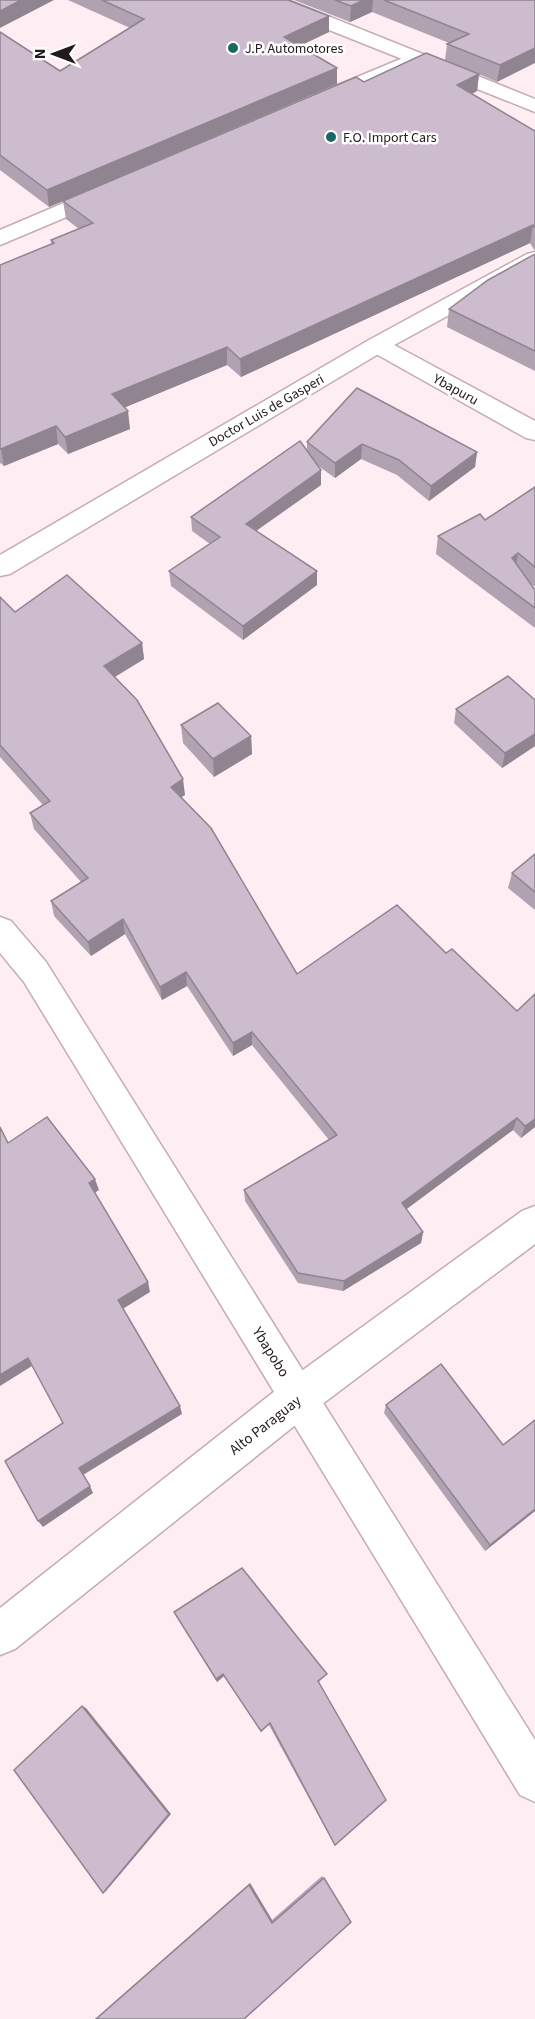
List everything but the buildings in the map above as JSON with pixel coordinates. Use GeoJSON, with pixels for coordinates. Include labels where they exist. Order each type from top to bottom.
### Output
{"type":"FeatureCollection","features":[{"type":"Feature","properties":{"kind":"street"},"geometry":{"type":"LineString","coordinates":[[271,0],[535,106]]}},
{"type":"Feature","properties":{"kind":"street"},"geometry":{"type":"LineString","coordinates":[[306,106],[415,59]]}},
{"type":"Feature","properties":{"kind":"street"},"geometry":{"type":"LineString","coordinates":[[0,238],[15,222],[121,186]]}},
{"type":"Feature","properties":{"kind":"street","name":"Doctor Luis de Gasperi"},"geometry":{"type":"LineString","coordinates":[[0,567],[376,345],[535,259]]}},
{"type":"Feature","properties":{"kind":"street","name":"Ybapuru"},"geometry":{"type":"LineString","coordinates":[[376,345],[535,432]]}},
{"type":"Feature","properties":{"kind":"street","name":"Ybapobo"},"geometry":{"type":"LineString","coordinates":[[0,930],[35,972],[535,1780]]}},
{"type":"Feature","properties":{"kind":"street","name":"Alto Paraguay"},"geometry":{"type":"LineString","coordinates":[[0,1634],[299,1397],[535,1223]]}},
{"type":"Feature","properties":{"kind":"place","name":"J.P. Automotores"},"geometry":{"type":"Point","coordinates":[233,48]}},
{"type":"Feature","properties":{"kind":"place","name":"F.O. Import Cars"},"geometry":{"type":"Point","coordinates":[331,137]}}]}
